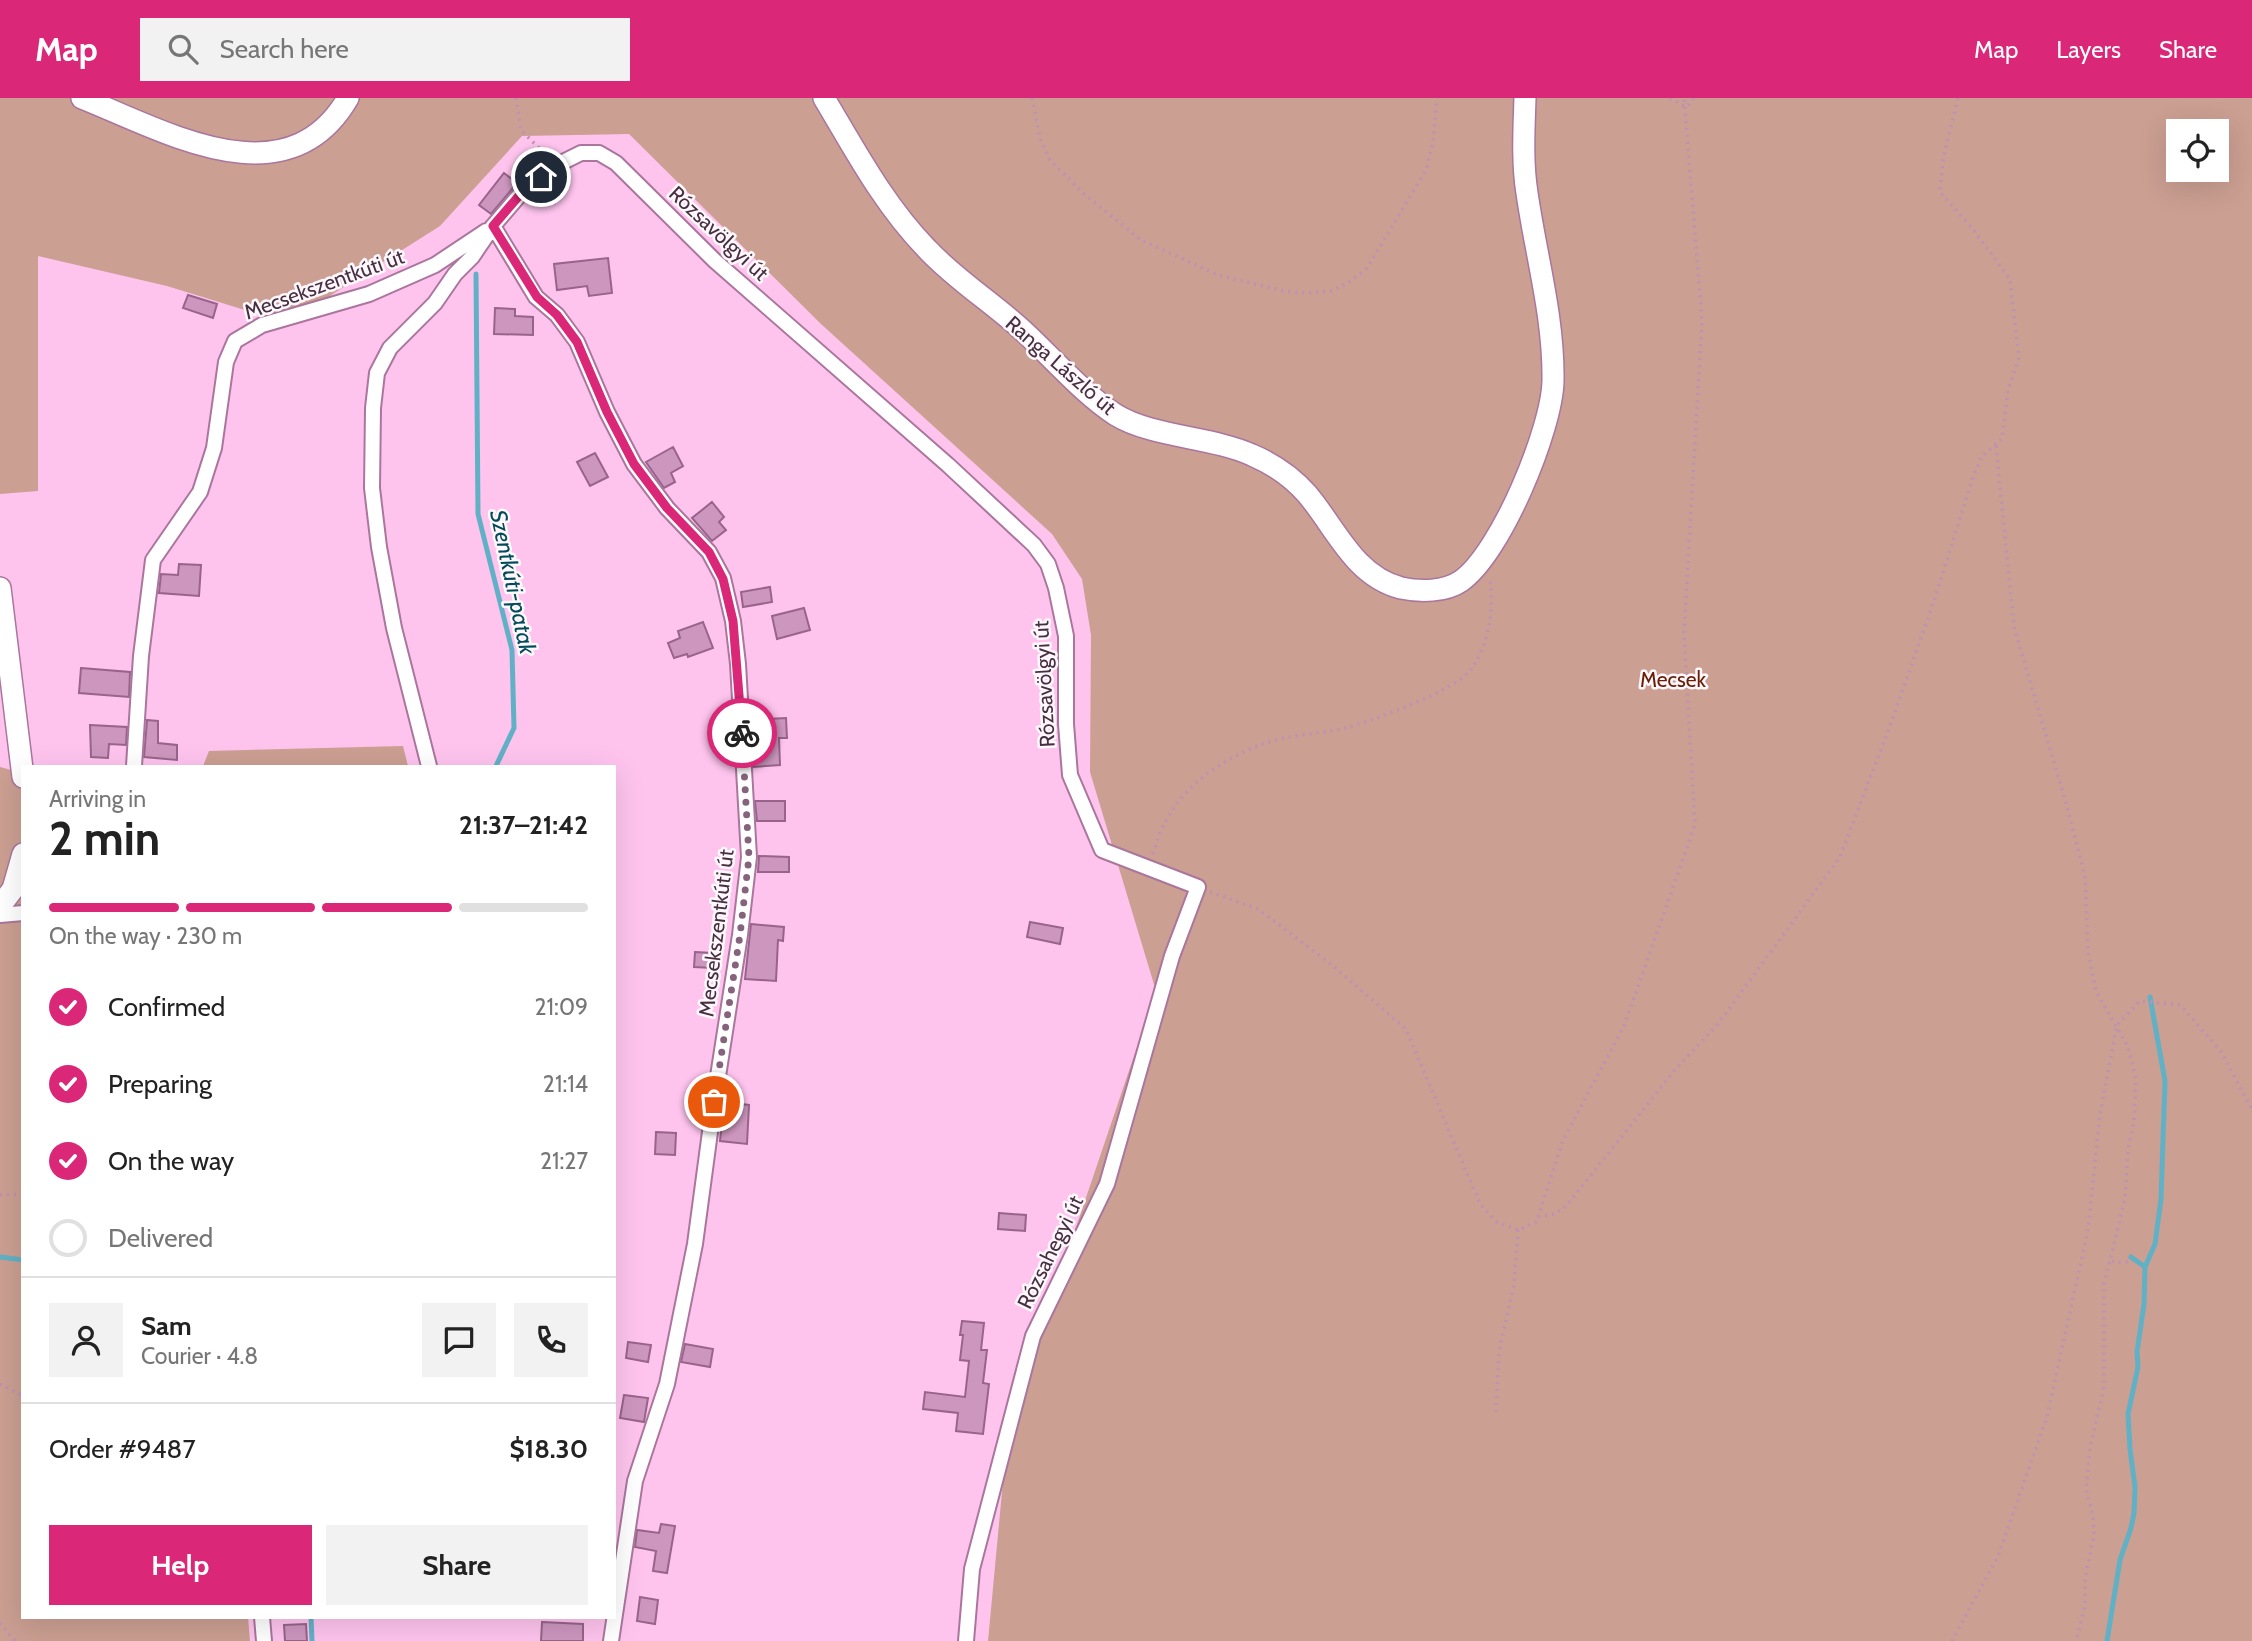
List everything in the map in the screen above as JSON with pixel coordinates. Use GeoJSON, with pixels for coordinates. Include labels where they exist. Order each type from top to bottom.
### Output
{"type":"FeatureCollection","features":[{"type":"Feature","properties":{"kind":"main road"},"geometry":{"type":"LineString","coordinates":[[82,98],[185,139],[252,155],[275,153],[307,141],[339,113],[348,98]]}},
{"type":"Feature","properties":{"kind":"main road","name":"Ranga László út"},"geometry":{"type":"LineString","coordinates":[[824,98],[866,169],[927,250],[970,289],[1019,327],[1116,415],[1136,424],[1249,453],[1273,465],[1307,495],[1357,562],[1376,576],[1399,587],[1420,591],[1444,588],[1460,582],[1488,551],[1524,483],[1546,418],[1553,386],[1553,346],[1526,190],[1525,98]]}},
{"type":"Feature","properties":{"kind":"main road"},"geometry":{"type":"LineString","coordinates":[[0,588],[22,765]]}},
{"type":"Feature","properties":{"kind":"main road"},"geometry":{"type":"LineString","coordinates":[[0,906],[13,889],[21,862]]}},
{"type":"Feature","properties":{"kind":"street","name":"Rózsavölgyi út"},"geometry":{"type":"LineString","coordinates":[[429,765],[394,628],[379,547],[372,488],[373,408],[377,373],[390,348],[435,303],[455,274],[472,257],[493,226],[524,190],[557,165],[582,153],[599,153],[615,163],[715,261],[948,465],[1034,545],[1048,564],[1066,636],[1066,724],[1070,775],[1102,850],[1198,887]]}},
{"type":"Feature","properties":{"kind":"street","name":"Mecsekszentkúti út"},"geometry":{"type":"LineString","coordinates":[[134,765],[141,656],[153,560],[200,492],[214,448],[226,362],[235,341],[262,325],[369,294],[435,265],[493,226],[537,297],[557,315],[577,342],[607,412],[634,464],[667,508],[709,552],[723,579],[733,621],[738,664],[749,857],[740,935],[695,1244],[667,1384],[635,1481],[616,1608]]}},
{"type":"Feature","properties":{"kind":"street","name":"Rózsahegyi út"},"geometry":{"type":"LineString","coordinates":[[966,1641],[972,1569],[1033,1335],[1107,1184],[1172,956],[1198,887]]}},
{"type":"Feature","properties":{"kind":"street"},"geometry":{"type":"LineString","coordinates":[[0,915],[21,913]]}},
{"type":"Feature","properties":{"kind":"street"},"geometry":{"type":"LineString","coordinates":[[262,1619],[264,1641]]}},
{"type":"Feature","properties":{"kind":"street","name":"Mecsekszentkúti út"},"geometry":{"type":"LineString","coordinates":[[611,1641],[614,1619]]}},
{"type":"Feature","properties":{"kind":"path"},"geometry":{"type":"LineString","coordinates":[[516,98],[520,130],[557,165]]}},
{"type":"Feature","properties":{"kind":"path"},"geometry":{"type":"LineString","coordinates":[[1032,98],[1040,138],[1050,160],[1084,194],[1142,240],[1218,275],[1284,291],[1307,293],[1332,290],[1349,282],[1367,268],[1426,170],[1433,143],[1437,98]]}},
{"type":"Feature","properties":{"kind":"path"},"geometry":{"type":"LineString","coordinates":[[1670,98],[1686,107]]}},
{"type":"Feature","properties":{"kind":"path"},"geometry":{"type":"LineString","coordinates":[[1198,887],[1258,909],[1332,965],[1406,1029],[1480,1204],[1497,1223],[1518,1230],[1536,1222],[1563,1140],[1624,1027],[1695,825],[1684,633],[1702,320],[1684,98]]}},
{"type":"Feature","properties":{"kind":"path"},"geometry":{"type":"LineString","coordinates":[[1686,107],[1694,98]]}},
{"type":"Feature","properties":{"kind":"path"},"geometry":{"type":"LineString","coordinates":[[1538,1217],[1555,1213],[1567,1205],[1674,1071],[1718,1024],[1840,857],[1929,614],[1973,477],[1982,456],[2002,439],[2008,390],[2019,358],[2010,279],[1972,228],[1940,192],[1943,159],[1958,98]]}},
{"type":"Feature","properties":{"kind":"path"},"geometry":{"type":"LineString","coordinates":[[1996,446],[2014,627],[2085,876],[2088,951],[2096,991],[2128,1047],[2136,1079],[2125,1199],[2112,1261],[2104,1284],[2104,1387],[2090,1448],[2086,1489],[2094,1535],[2085,1578],[2085,1606],[2076,1641]]}},
{"type":"Feature","properties":{"kind":"path"},"geometry":{"type":"LineString","coordinates":[[1150,869],[1157,840],[1172,810],[1192,785],[1230,759],[1262,744],[1349,727],[1423,700],[1471,670],[1488,632],[1493,600],[1488,551]]}},
{"type":"Feature","properties":{"kind":"path"},"geometry":{"type":"LineString","coordinates":[[1952,1641],[1998,1556],[2047,1417],[2088,1230],[2100,1114],[2117,1025],[2140,1001],[2180,1004],[2220,1050],[2252,1109]]}},
{"type":"Feature","properties":{"kind":"path"},"geometry":{"type":"LineString","coordinates":[[0,1195],[21,1194]]}},
{"type":"Feature","properties":{"kind":"path"},"geometry":{"type":"LineString","coordinates":[[1496,1412],[1499,1351],[1514,1285],[1518,1230]]}},
{"type":"Feature","properties":{"kind":"path"},"geometry":{"type":"LineString","coordinates":[[2112,1261],[2131,1262]]}},
{"type":"Feature","properties":{"kind":"path"},"geometry":{"type":"LineString","coordinates":[[0,1384],[21,1395]]}},
{"type":"Feature","properties":{"kind":"path"},"geometry":{"type":"LineString","coordinates":[[0,1623],[15,1641]]}},
{"type":"Feature","properties":{"kind":"green space","name":"Mecsek"},"geometry":{"type":"Polygon","coordinates":[[[0,98],[2252,98],[2252,1641],[988,1641],[1008,1428],[1156,991],[1090,772],[1091,635],[1082,579],[1052,534],[821,324],[629,134],[522,136],[440,226],[287,323],[167,286],[38,256],[38,491],[0,494],[0,98]]]}},
{"type":"Feature","properties":{"kind":"green space"},"geometry":{"type":"Polygon","coordinates":[[[403,746],[408,765],[203,765],[209,751],[403,746]]]}},
{"type":"Feature","properties":{"kind":"green space"},"geometry":{"type":"Polygon","coordinates":[[[0,767],[21,772],[21,1619],[248,1619],[250,1641],[0,1641],[0,767]]]}},
{"type":"Feature","properties":{"kind":"building"},"geometry":{"type":"Polygon","coordinates":[[[504,173],[517,183],[491,214],[479,205],[504,173]]]}},
{"type":"Feature","properties":{"kind":"building"},"geometry":{"type":"Polygon","coordinates":[[[608,258],[612,293],[589,296],[587,286],[557,290],[554,264],[608,258]]]}},
{"type":"Feature","properties":{"kind":"building"},"geometry":{"type":"Polygon","coordinates":[[[188,295],[217,304],[213,318],[183,308],[188,295]]]}},
{"type":"Feature","properties":{"kind":"building"},"geometry":{"type":"Polygon","coordinates":[[[495,308],[515,309],[515,316],[533,317],[533,335],[494,334],[495,308]]]}},
{"type":"Feature","properties":{"kind":"building"},"geometry":{"type":"Polygon","coordinates":[[[673,447],[683,466],[671,473],[675,482],[664,488],[646,462],[673,447]]]}},
{"type":"Feature","properties":{"kind":"building"},"geometry":{"type":"Polygon","coordinates":[[[595,453],[608,477],[590,486],[577,462],[595,453]]]}},
{"type":"Feature","properties":{"kind":"building"},"geometry":{"type":"Polygon","coordinates":[[[712,502],[724,517],[719,522],[726,530],[712,541],[692,518],[712,502]]]}},
{"type":"Feature","properties":{"kind":"building"},"geometry":{"type":"Polygon","coordinates":[[[179,564],[201,565],[199,596],[159,593],[161,574],[178,575],[179,564]]]}},
{"type":"Feature","properties":{"kind":"building"},"geometry":{"type":"Polygon","coordinates":[[[770,587],[772,602],[743,607],[741,592],[770,587]]]}},
{"type":"Feature","properties":{"kind":"building"},"geometry":{"type":"Polygon","coordinates":[[[804,608],[810,630],[777,639],[772,616],[804,608]]]}},
{"type":"Feature","properties":{"kind":"building"},"geometry":{"type":"Polygon","coordinates":[[[703,622],[713,648],[688,657],[687,654],[674,658],[668,643],[680,638],[678,631],[703,622]]]}},
{"type":"Feature","properties":{"kind":"building"},"geometry":{"type":"Polygon","coordinates":[[[81,668],[130,672],[129,697],[79,693],[81,668]]]}},
{"type":"Feature","properties":{"kind":"building"},"geometry":{"type":"Polygon","coordinates":[[[786,718],[787,738],[779,738],[780,765],[753,767],[751,720],[786,718]]]}},
{"type":"Feature","properties":{"kind":"building"},"geometry":{"type":"Polygon","coordinates":[[[147,720],[158,721],[158,743],[177,745],[177,760],[144,757],[147,720]]]}},
{"type":"Feature","properties":{"kind":"building"},"geometry":{"type":"Polygon","coordinates":[[[90,725],[127,727],[126,745],[109,744],[108,758],[91,757],[90,725]]]}},
{"type":"Feature","properties":{"kind":"building"},"geometry":{"type":"Polygon","coordinates":[[[755,801],[785,801],[785,821],[757,821],[755,801]]]}},
{"type":"Feature","properties":{"kind":"building"},"geometry":{"type":"Polygon","coordinates":[[[759,856],[789,857],[789,872],[758,872],[759,856]]]}},
{"type":"Feature","properties":{"kind":"building"},"geometry":{"type":"Polygon","coordinates":[[[1030,922],[1063,928],[1060,944],[1027,937],[1030,922]]]}},
{"type":"Feature","properties":{"kind":"building"},"geometry":{"type":"Polygon","coordinates":[[[751,924],[784,927],[783,941],[778,940],[776,981],[745,979],[751,924]]]}},
{"type":"Feature","properties":{"kind":"building"},"geometry":{"type":"Polygon","coordinates":[[[695,952],[713,953],[713,968],[694,967],[695,952]]]}},
{"type":"Feature","properties":{"kind":"building"},"geometry":{"type":"Polygon","coordinates":[[[724,1102],[749,1105],[747,1144],[720,1141],[724,1102]]]}},
{"type":"Feature","properties":{"kind":"building"},"geometry":{"type":"Polygon","coordinates":[[[656,1132],[676,1133],[675,1155],[655,1154],[656,1132]]]}},
{"type":"Feature","properties":{"kind":"building"},"geometry":{"type":"Polygon","coordinates":[[[999,1213],[1026,1215],[1025,1231],[998,1229],[999,1213]]]}},
{"type":"Feature","properties":{"kind":"building"},"geometry":{"type":"Polygon","coordinates":[[[962,1321],[984,1323],[981,1350],[987,1350],[983,1383],[989,1384],[983,1434],[956,1431],[958,1413],[923,1409],[925,1392],[965,1397],[969,1361],[960,1360],[962,1321]]]}},
{"type":"Feature","properties":{"kind":"building"},"geometry":{"type":"Polygon","coordinates":[[[628,1342],[651,1345],[648,1362],[626,1358],[628,1342]]]}},
{"type":"Feature","properties":{"kind":"building"},"geometry":{"type":"Polygon","coordinates":[[[685,1344],[713,1349],[710,1367],[681,1362],[685,1344]]]}},
{"type":"Feature","properties":{"kind":"building"},"geometry":{"type":"Polygon","coordinates":[[[624,1395],[648,1398],[644,1422],[620,1418],[624,1395]]]}},
{"type":"Feature","properties":{"kind":"building"},"geometry":{"type":"Polygon","coordinates":[[[661,1524],[675,1526],[667,1573],[653,1571],[656,1551],[635,1547],[637,1530],[659,1533],[661,1524]]]}},
{"type":"Feature","properties":{"kind":"building"},"geometry":{"type":"Polygon","coordinates":[[[640,1597],[658,1600],[655,1624],[637,1621],[640,1597]]]}},
{"type":"Feature","properties":{"kind":"building"},"geometry":{"type":"Polygon","coordinates":[[[542,1622],[583,1624],[583,1641],[541,1641],[542,1622]]]}},
{"type":"Feature","properties":{"kind":"building"},"geometry":{"type":"Polygon","coordinates":[[[306,1624],[307,1641],[285,1641],[284,1625],[306,1624]]]}},
{"type":"Feature","properties":{"kind":"waterway","name":"Szentkúti-patak"},"geometry":{"type":"LineString","coordinates":[[476,274],[478,514],[512,650],[514,728],[496,765]]}},
{"type":"Feature","properties":{"kind":"waterway"},"geometry":{"type":"LineString","coordinates":[[2107,1641],[2120,1560],[2134,1513],[2135,1487],[2128,1414],[2138,1367],[2145,1267],[2155,1244],[2161,1199],[2165,1081],[2150,997]]}},
{"type":"Feature","properties":{"kind":"waterway"},"geometry":{"type":"LineString","coordinates":[[0,1257],[21,1260]]}},
{"type":"Feature","properties":{"kind":"waterway"},"geometry":{"type":"LineString","coordinates":[[2131,1257],[2145,1267]]}},
{"type":"Feature","properties":{"kind":"waterway","name":"Szentkúti-patak"},"geometry":{"type":"LineString","coordinates":[[311,1619],[312,1641]]}},
{"type":"Feature","properties":{"kind":"way so far"},"geometry":{"type":"LineString","coordinates":[[714,1102],[740,935],[749,857],[742,733]]}},
{"type":"Feature","properties":{"kind":"route"},"geometry":{"type":"LineString","coordinates":[[541,177],[524,190],[493,226],[537,297],[557,315],[577,342],[607,412],[634,464],[667,508],[709,552],[723,579],[733,621],[742,733]]}}]}
